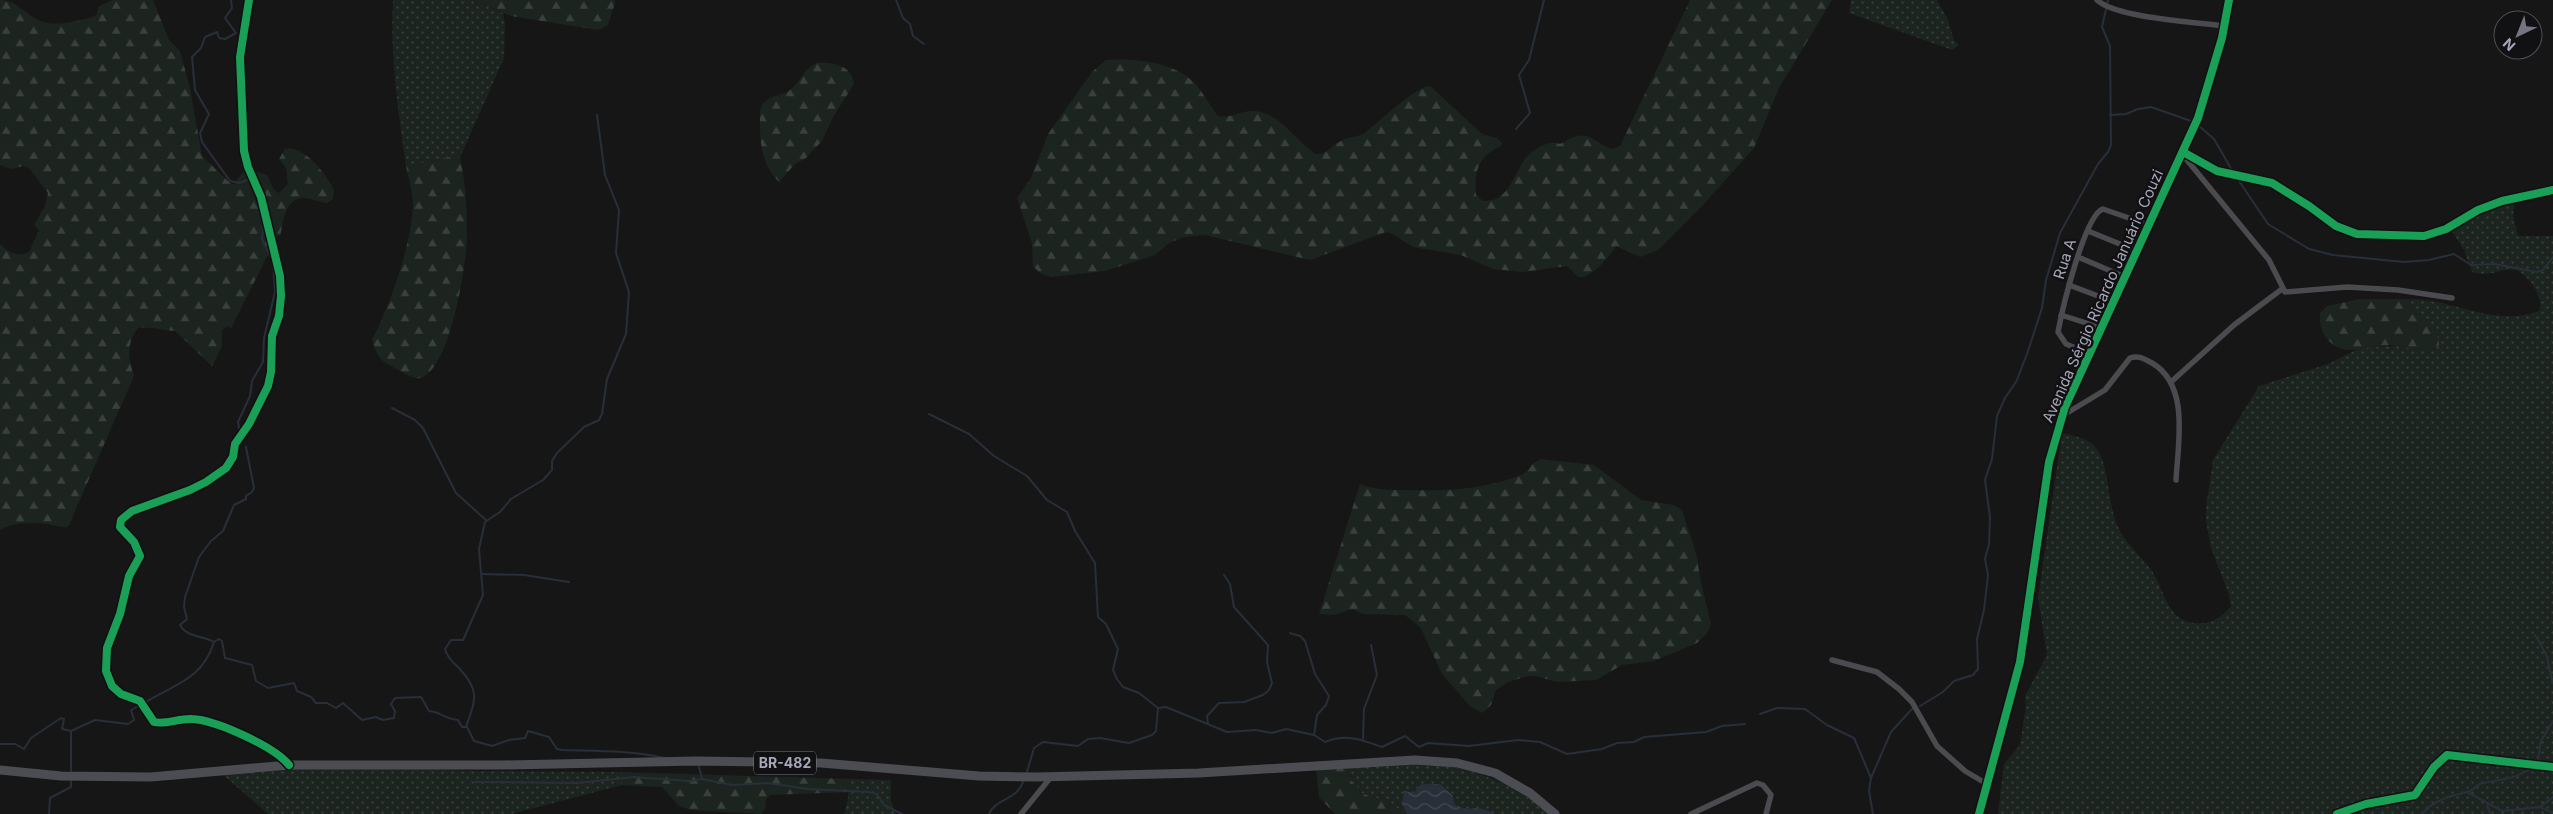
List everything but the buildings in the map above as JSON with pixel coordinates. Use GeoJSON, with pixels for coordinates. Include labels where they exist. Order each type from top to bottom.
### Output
{"type":"FeatureCollection","features":[{"type":"Feature","properties":{"kind":"highway","name":"BR-482"},"geometry":{"type":"LineString","coordinates":[[0,770],[61,776],[151,777],[289,764],[502,765],[696,761],[821,763],[979,776],[1051,777],[1199,773],[1395,760],[1436,761],[1471,766],[1495,773],[1530,794],[1555,814]]}},
{"type":"Feature","properties":{"kind":"street"},"geometry":{"type":"LineString","coordinates":[[249,0],[240,57],[244,151],[248,167],[261,197],[280,276],[280,307],[272,336],[271,372],[265,394],[250,424],[235,444],[233,457],[226,468],[198,486],[132,511],[121,520],[120,527],[140,551],[140,556],[129,576],[120,614],[107,648],[106,671],[108,680],[117,691],[140,701],[151,719],[157,723],[191,718],[225,727],[280,755],[289,764]]}},
{"type":"Feature","properties":{"kind":"street"},"geometry":{"type":"LineString","coordinates":[[2098,0],[2104,6],[2134,14],[2225,26]]}},
{"type":"Feature","properties":{"kind":"street","name":"Avenida Sérgio Ricardo Januário Couzi"},"geometry":{"type":"LineString","coordinates":[[1979,814],[2020,662],[2049,462],[2062,416],[2183,153],[2209,87],[2225,26],[2229,0]]}},
{"type":"Feature","properties":{"kind":"street"},"geometry":{"type":"LineString","coordinates":[[2183,153],[2227,174],[2250,177],[2272,183],[2309,206],[2336,226],[2357,234],[2424,236],[2446,229],[2478,210],[2494,204],[2553,190]]}},
{"type":"Feature","properties":{"kind":"street"},"geometry":{"type":"LineString","coordinates":[[2183,153],[2269,260],[2278,274],[2282,289]]}},
{"type":"Feature","properties":{"kind":"street","name":"Rua A"},"geometry":{"type":"LineString","coordinates":[[2090,354],[2062,341],[2058,332],[2069,284],[2093,217],[2104,209],[2149,225]]}},
{"type":"Feature","properties":{"kind":"street"},"geometry":{"type":"LineString","coordinates":[[2088,231],[2137,251]]}},
{"type":"Feature","properties":{"kind":"street"},"geometry":{"type":"LineString","coordinates":[[2078,257],[2125,278]]}},
{"type":"Feature","properties":{"kind":"street"},"geometry":{"type":"LineString","coordinates":[[2069,284],[2114,302]]}},
{"type":"Feature","properties":{"kind":"street"},"geometry":{"type":"LineString","coordinates":[[2282,289],[2291,292],[2347,287],[2398,290],[2452,298]]}},
{"type":"Feature","properties":{"kind":"street"},"geometry":{"type":"LineString","coordinates":[[2171,382],[2234,325],[2282,289]]}},
{"type":"Feature","properties":{"kind":"street"},"geometry":{"type":"LineString","coordinates":[[2061,315],[2102,328]]}},
{"type":"Feature","properties":{"kind":"street"},"geometry":{"type":"LineString","coordinates":[[2062,416],[2104,390],[2124,364],[2136,356],[2155,365],[2171,382],[2178,407],[2176,480]]}},
{"type":"Feature","properties":{"kind":"street"},"geometry":{"type":"LineString","coordinates":[[1832,660],[1877,672],[1899,688],[1912,702],[1937,746],[1965,771],[1987,784]]}},
{"type":"Feature","properties":{"kind":"street"},"geometry":{"type":"LineString","coordinates":[[2337,814],[2366,804],[2415,795],[2434,766],[2447,754],[2553,767]]}},
{"type":"Feature","properties":{"kind":"street"},"geometry":{"type":"LineString","coordinates":[[1021,814],[1051,777]]}},
{"type":"Feature","properties":{"kind":"street"},"geometry":{"type":"LineString","coordinates":[[1691,814],[1757,783],[1763,785],[1771,795],[1766,814]]}},
{"type":"Feature","properties":{"kind":"green space"},"geometry":{"type":"Polygon","coordinates":[[[0,0],[15,4],[38,20],[58,24],[93,17],[97,14],[98,7],[112,0],[153,0],[169,40],[180,51],[190,88],[202,156],[230,183],[234,184],[246,168],[267,175],[274,190],[279,193],[288,184],[286,168],[279,159],[285,149],[300,151],[314,162],[326,176],[334,190],[333,199],[327,203],[303,198],[297,199],[288,207],[280,237],[278,235],[231,328],[227,326],[222,330],[222,346],[212,366],[175,331],[138,328],[131,340],[129,351],[134,376],[68,527],[30,523],[10,525],[0,530],[0,244],[13,253],[25,254],[29,252],[39,230],[34,225],[45,206],[48,193],[29,168],[23,166],[11,169],[0,165],[0,0]]]}},
{"type":"Feature","properties":{"kind":"green space"},"geometry":{"type":"Polygon","coordinates":[[[393,0],[473,0],[503,13],[505,24],[504,58],[461,155],[406,166],[394,63],[393,0]]]}},
{"type":"Feature","properties":{"kind":"green space"},"geometry":{"type":"Polygon","coordinates":[[[473,0],[615,0],[615,3],[608,25],[598,30],[511,16],[473,0]]]}},
{"type":"Feature","properties":{"kind":"green space"},"geometry":{"type":"Polygon","coordinates":[[[1690,0],[1832,0],[1779,88],[1754,148],[1704,204],[1658,250],[1640,257],[1616,246],[1594,271],[1584,277],[1579,277],[1567,266],[1522,272],[1493,269],[1461,255],[1413,247],[1393,234],[1386,232],[1310,260],[1205,235],[1184,237],[1169,243],[1155,255],[1105,271],[1051,277],[1042,274],[1033,267],[1032,243],[1017,198],[1031,178],[1048,134],[1092,72],[1106,60],[1138,60],[1160,64],[1180,72],[1189,78],[1201,91],[1218,116],[1222,117],[1248,111],[1270,115],[1315,154],[1329,150],[1344,139],[1363,134],[1416,91],[1430,86],[1482,134],[1497,138],[1502,143],[1501,146],[1487,154],[1479,165],[1476,179],[1476,195],[1483,201],[1502,195],[1511,184],[1524,160],[1544,145],[1549,143],[1560,144],[1581,135],[1591,138],[1611,149],[1620,146],[1690,0]]]}},
{"type":"Feature","properties":{"kind":"green space"},"geometry":{"type":"Polygon","coordinates":[[[1851,0],[1937,0],[1948,20],[1954,40],[1959,45],[1952,50],[1849,13],[1851,0]]]}},
{"type":"Feature","properties":{"kind":"green space"},"geometry":{"type":"Polygon","coordinates":[[[817,63],[829,63],[840,66],[849,73],[854,84],[833,117],[822,141],[806,158],[795,164],[779,182],[769,168],[763,154],[760,131],[761,108],[769,99],[790,90],[808,69],[817,63]]]}},
{"type":"Feature","properties":{"kind":"green space"},"geometry":{"type":"Polygon","coordinates":[[[461,155],[466,198],[467,237],[460,290],[449,333],[442,351],[434,366],[425,376],[414,378],[387,364],[380,358],[372,340],[393,292],[409,237],[413,204],[406,166],[461,155]]]}},
{"type":"Feature","properties":{"kind":"green space"},"geometry":{"type":"Polygon","coordinates":[[[2515,202],[2513,214],[2518,236],[2553,236],[2553,814],[1998,814],[2004,764],[2020,745],[2026,706],[2025,696],[2047,655],[2038,598],[2062,433],[2084,439],[2097,449],[2103,462],[2114,516],[2120,532],[2148,565],[2175,614],[2182,620],[2191,623],[2215,620],[2222,616],[2231,606],[2228,592],[2211,548],[2206,521],[2213,460],[2259,386],[2328,364],[2362,347],[2401,346],[2434,349],[2437,347],[2436,335],[2414,313],[2410,299],[2442,303],[2491,315],[2523,315],[2539,311],[2539,297],[2527,278],[2520,272],[2506,270],[2482,274],[2472,272],[2464,250],[2450,228],[2476,214],[2515,202]]]}},
{"type":"Feature","properties":{"kind":"green space"},"geometry":{"type":"Polygon","coordinates":[[[2359,299],[2410,299],[2414,313],[2436,335],[2439,339],[2439,345],[2422,350],[2390,345],[2351,350],[2337,347],[2323,333],[2320,313],[2327,306],[2359,299]]]}},
{"type":"Feature","properties":{"kind":"green space"},"geometry":{"type":"Polygon","coordinates":[[[1541,459],[1594,465],[1641,500],[1674,505],[1682,510],[1697,557],[1711,624],[1707,633],[1697,643],[1654,661],[1622,665],[1596,680],[1557,682],[1536,676],[1528,676],[1508,682],[1496,690],[1491,705],[1482,713],[1470,706],[1442,674],[1421,628],[1405,615],[1363,614],[1352,609],[1334,615],[1319,614],[1360,484],[1377,489],[1395,490],[1450,490],[1478,487],[1521,475],[1541,459]]]}},
{"type":"Feature","properties":{"kind":"green space"},"geometry":{"type":"Polygon","coordinates":[[[1426,764],[1460,769],[1492,779],[1522,794],[1551,814],[1405,814],[1385,799],[1374,798],[1362,793],[1351,780],[1348,766],[1426,764]]]}},
{"type":"Feature","properties":{"kind":"green space"},"geometry":{"type":"Polygon","coordinates":[[[320,766],[475,771],[622,772],[622,785],[511,814],[268,814],[221,773],[320,766]]]}},
{"type":"Feature","properties":{"kind":"green space"},"geometry":{"type":"Polygon","coordinates":[[[1348,766],[1351,780],[1362,793],[1374,798],[1385,799],[1405,814],[1335,814],[1319,797],[1316,768],[1348,766]]]}},
{"type":"Feature","properties":{"kind":"green space"},"geometry":{"type":"Polygon","coordinates":[[[622,772],[849,779],[849,792],[770,795],[766,799],[765,809],[761,814],[691,810],[679,806],[662,787],[622,785],[622,772]]]}},
{"type":"Feature","properties":{"kind":"green space"},"geometry":{"type":"Polygon","coordinates":[[[849,779],[891,780],[891,801],[896,814],[844,814],[848,799],[849,779]]]}},
{"type":"Feature","properties":{"kind":"water"},"geometry":{"type":"Polygon","coordinates":[[[1440,784],[1453,796],[1454,804],[1460,807],[1483,809],[1493,814],[1407,814],[1402,804],[1404,791],[1414,793],[1420,785],[1440,784]]]}},
{"type":"Feature","properties":{"kind":"waterway"},"geometry":{"type":"LineString","coordinates":[[231,0],[232,8],[225,18],[236,33],[225,39],[219,38],[217,32],[205,37],[201,48],[192,57],[195,90],[209,114],[200,133],[202,142],[230,181],[240,183],[251,178]]}},
{"type":"Feature","properties":{"kind":"waterway"},"geometry":{"type":"LineString","coordinates":[[896,0],[903,18],[910,24],[913,36],[924,44]]}},
{"type":"Feature","properties":{"kind":"waterway"},"geometry":{"type":"LineString","coordinates":[[1516,129],[1530,113],[1519,75],[1529,60],[1544,0]]}},
{"type":"Feature","properties":{"kind":"waterway"},"geometry":{"type":"LineString","coordinates":[[1920,706],[1943,692],[1954,681],[1973,675],[1978,669],[1977,639],[1984,610],[1988,575],[1985,559],[1989,544],[1990,517],[1985,480],[1992,459],[1997,416],[2005,398],[2016,382],[2027,354],[2042,308],[2046,280],[2060,233],[2098,164],[2111,145],[2110,46],[2102,27],[2108,0]]}},
{"type":"Feature","properties":{"kind":"waterway"},"geometry":{"type":"LineString","coordinates":[[2110,115],[2126,114],[2138,109],[2151,107],[2191,121]]}},
{"type":"Feature","properties":{"kind":"waterway"},"geometry":{"type":"LineString","coordinates":[[466,727],[474,703],[473,690],[466,676],[450,660],[445,649],[451,640],[463,640],[483,595],[479,549],[485,522],[500,512],[511,499],[543,480],[552,470],[552,461],[557,453],[584,427],[599,420],[602,414],[607,379],[626,334],[629,292],[616,253],[619,210],[605,175],[597,115]]}},
{"type":"Feature","properties":{"kind":"waterway"},"geometry":{"type":"LineString","coordinates":[[2199,126],[2214,139],[2233,172]]}},
{"type":"Feature","properties":{"kind":"waterway"},"geometry":{"type":"LineString","coordinates":[[2239,181],[2268,224],[2309,249],[2333,255],[2404,262],[2429,260],[2454,254],[2471,265],[2494,264],[2537,272],[2543,270],[2553,257]]}},
{"type":"Feature","properties":{"kind":"waterway"},"geometry":{"type":"LineString","coordinates":[[240,433],[238,422],[250,396],[252,381],[263,362],[264,338],[275,292],[273,262],[262,239],[264,217]]}},
{"type":"Feature","properties":{"kind":"waterway"},"geometry":{"type":"LineString","coordinates":[[392,408],[415,420],[423,428],[456,493],[486,520]]}},
{"type":"Feature","properties":{"kind":"waterway"},"geometry":{"type":"LineString","coordinates":[[929,414],[969,434],[994,456],[1027,476],[1047,500],[1067,512],[1075,531],[1095,563],[1098,617],[1106,624],[1118,649],[1113,670],[1117,679],[1123,687],[1139,693],[1158,708]]}},
{"type":"Feature","properties":{"kind":"waterway"},"geometry":{"type":"LineString","coordinates":[[214,642],[191,634],[180,625],[187,619],[184,607],[185,597],[199,557],[211,541],[223,531],[234,505],[246,499],[246,496],[254,488],[246,447]]}},
{"type":"Feature","properties":{"kind":"waterway"},"geometry":{"type":"LineString","coordinates":[[482,574],[524,575],[569,582]]}},
{"type":"Feature","properties":{"kind":"waterway"},"geometry":{"type":"LineString","coordinates":[[1208,724],[1207,716],[1219,703],[1244,702],[1263,695],[1269,690],[1272,683],[1267,662],[1268,645],[1234,607],[1230,584],[1224,575]]}},
{"type":"Feature","properties":{"kind":"waterway"},"geometry":{"type":"LineString","coordinates":[[1290,633],[1300,636],[1305,641],[1315,674],[1329,696],[1326,705],[1317,715],[1314,735]]}},
{"type":"Feature","properties":{"kind":"waterway"},"geometry":{"type":"LineString","coordinates":[[2535,635],[2546,654],[2553,683]]}},
{"type":"Feature","properties":{"kind":"waterway"},"geometry":{"type":"LineString","coordinates":[[214,642],[219,639],[222,641],[225,658],[252,665],[256,681],[268,688],[294,683],[297,691],[311,697],[316,703],[327,703],[336,708],[343,703],[362,720],[376,717],[383,720],[394,718],[395,711],[391,704],[395,698],[421,697],[429,711],[458,720],[462,727],[467,727],[474,741],[492,746],[509,740],[525,738],[528,731],[549,737],[557,749],[562,750],[626,752],[664,758]]}},
{"type":"Feature","properties":{"kind":"waterway"},"geometry":{"type":"LineString","coordinates":[[144,703],[195,673],[209,655],[214,642]]}},
{"type":"Feature","properties":{"kind":"waterway"},"geometry":{"type":"LineString","coordinates":[[1363,739],[1364,709],[1377,675],[1371,645]]}},
{"type":"Feature","properties":{"kind":"waterway"},"geometry":{"type":"LineString","coordinates":[[71,731],[95,720],[128,724],[134,720],[131,710],[140,705]]}},
{"type":"Feature","properties":{"kind":"waterway"},"geometry":{"type":"LineString","coordinates":[[1158,708],[1166,707],[1227,732],[1256,730],[1272,733],[1286,729],[1314,735],[1325,742],[1340,738],[1354,738],[1382,747],[1405,736],[1419,747],[1428,743],[1469,746],[1518,740],[1540,742],[1567,754],[1602,749],[1617,743],[1634,742],[1644,737],[1706,732],[1722,726],[1745,724]]}},
{"type":"Feature","properties":{"kind":"waterway"},"geometry":{"type":"LineString","coordinates":[[1027,772],[1034,748],[1043,742],[1078,746],[1088,739],[1100,738],[1129,743],[1152,735],[1156,731],[1158,708]]}},
{"type":"Feature","properties":{"kind":"waterway"},"geometry":{"type":"LineString","coordinates":[[1760,714],[1777,708],[1805,709],[1827,725],[1854,738],[1871,778]]}},
{"type":"Feature","properties":{"kind":"waterway"},"geometry":{"type":"LineString","coordinates":[[1873,814],[1869,791],[1871,778],[1891,732],[1912,709]]}},
{"type":"Feature","properties":{"kind":"waterway"},"geometry":{"type":"LineString","coordinates":[[0,744],[15,744],[24,749],[31,738],[61,718],[64,719],[62,729],[71,731]]}},
{"type":"Feature","properties":{"kind":"waterway"},"geometry":{"type":"LineString","coordinates":[[2538,759],[2541,741],[2553,721]]}},
{"type":"Feature","properties":{"kind":"waterway"},"geometry":{"type":"LineString","coordinates":[[71,731],[71,771]]}},
{"type":"Feature","properties":{"kind":"waterway"},"geometry":{"type":"LineString","coordinates":[[698,763],[702,779],[732,785],[767,783],[808,789],[869,792],[877,794],[884,805],[902,814]]}},
{"type":"Feature","properties":{"kind":"waterway"},"geometry":{"type":"LineString","coordinates":[[2422,814],[2432,805],[2443,799],[2469,791],[2480,784],[2514,777],[2532,767]]}},
{"type":"Feature","properties":{"kind":"waterway"},"geometry":{"type":"LineString","coordinates":[[475,782],[577,783],[634,777],[689,781],[702,779]]}},
{"type":"Feature","properties":{"kind":"waterway"},"geometry":{"type":"LineString","coordinates":[[49,814],[50,798],[71,787],[71,781]]}},
{"type":"Feature","properties":{"kind":"waterway"},"geometry":{"type":"LineString","coordinates":[[989,814],[996,805],[1016,792],[1023,782]]}},
{"type":"Feature","properties":{"kind":"waterway"},"geometry":{"type":"LineString","coordinates":[[2467,792],[2502,811],[2540,807],[2553,797]]}},
{"type":"Feature","properties":{"kind":"waterway"},"geometry":{"type":"LineString","coordinates":[[2487,803],[2490,814]]}},
{"type":"Feature","properties":{"kind":"waterway"},"geometry":{"type":"LineString","coordinates":[[2540,807],[2553,813]]}},
{"type":"Feature","properties":{"kind":"cycle path"},"geometry":{"type":"LineString","coordinates":[[249,0],[240,57],[244,151],[248,167],[261,197],[280,276],[281,296],[279,316],[272,336],[271,372],[268,386],[249,424],[235,444],[233,457],[226,468],[206,482],[190,490],[132,511],[121,520],[120,527],[134,542],[140,556],[129,576],[120,614],[107,648],[106,671],[112,686],[121,694],[140,701],[154,722],[163,723],[192,719],[215,724],[230,729],[271,750],[289,765]]}},
{"type":"Feature","properties":{"kind":"cycle path"},"geometry":{"type":"LineString","coordinates":[[1979,814],[2020,662],[2049,462],[2065,407],[2198,118],[2222,38],[2229,0]]}},
{"type":"Feature","properties":{"kind":"cycle path"},"geometry":{"type":"LineString","coordinates":[[2183,152],[2217,171],[2272,183],[2309,206],[2336,226],[2357,234],[2424,236],[2446,229],[2478,210],[2502,201],[2553,190]]}},
{"type":"Feature","properties":{"kind":"cycle path"},"geometry":{"type":"LineString","coordinates":[[2337,814],[2366,804],[2415,795],[2434,767],[2447,755],[2553,767]]}}]}
